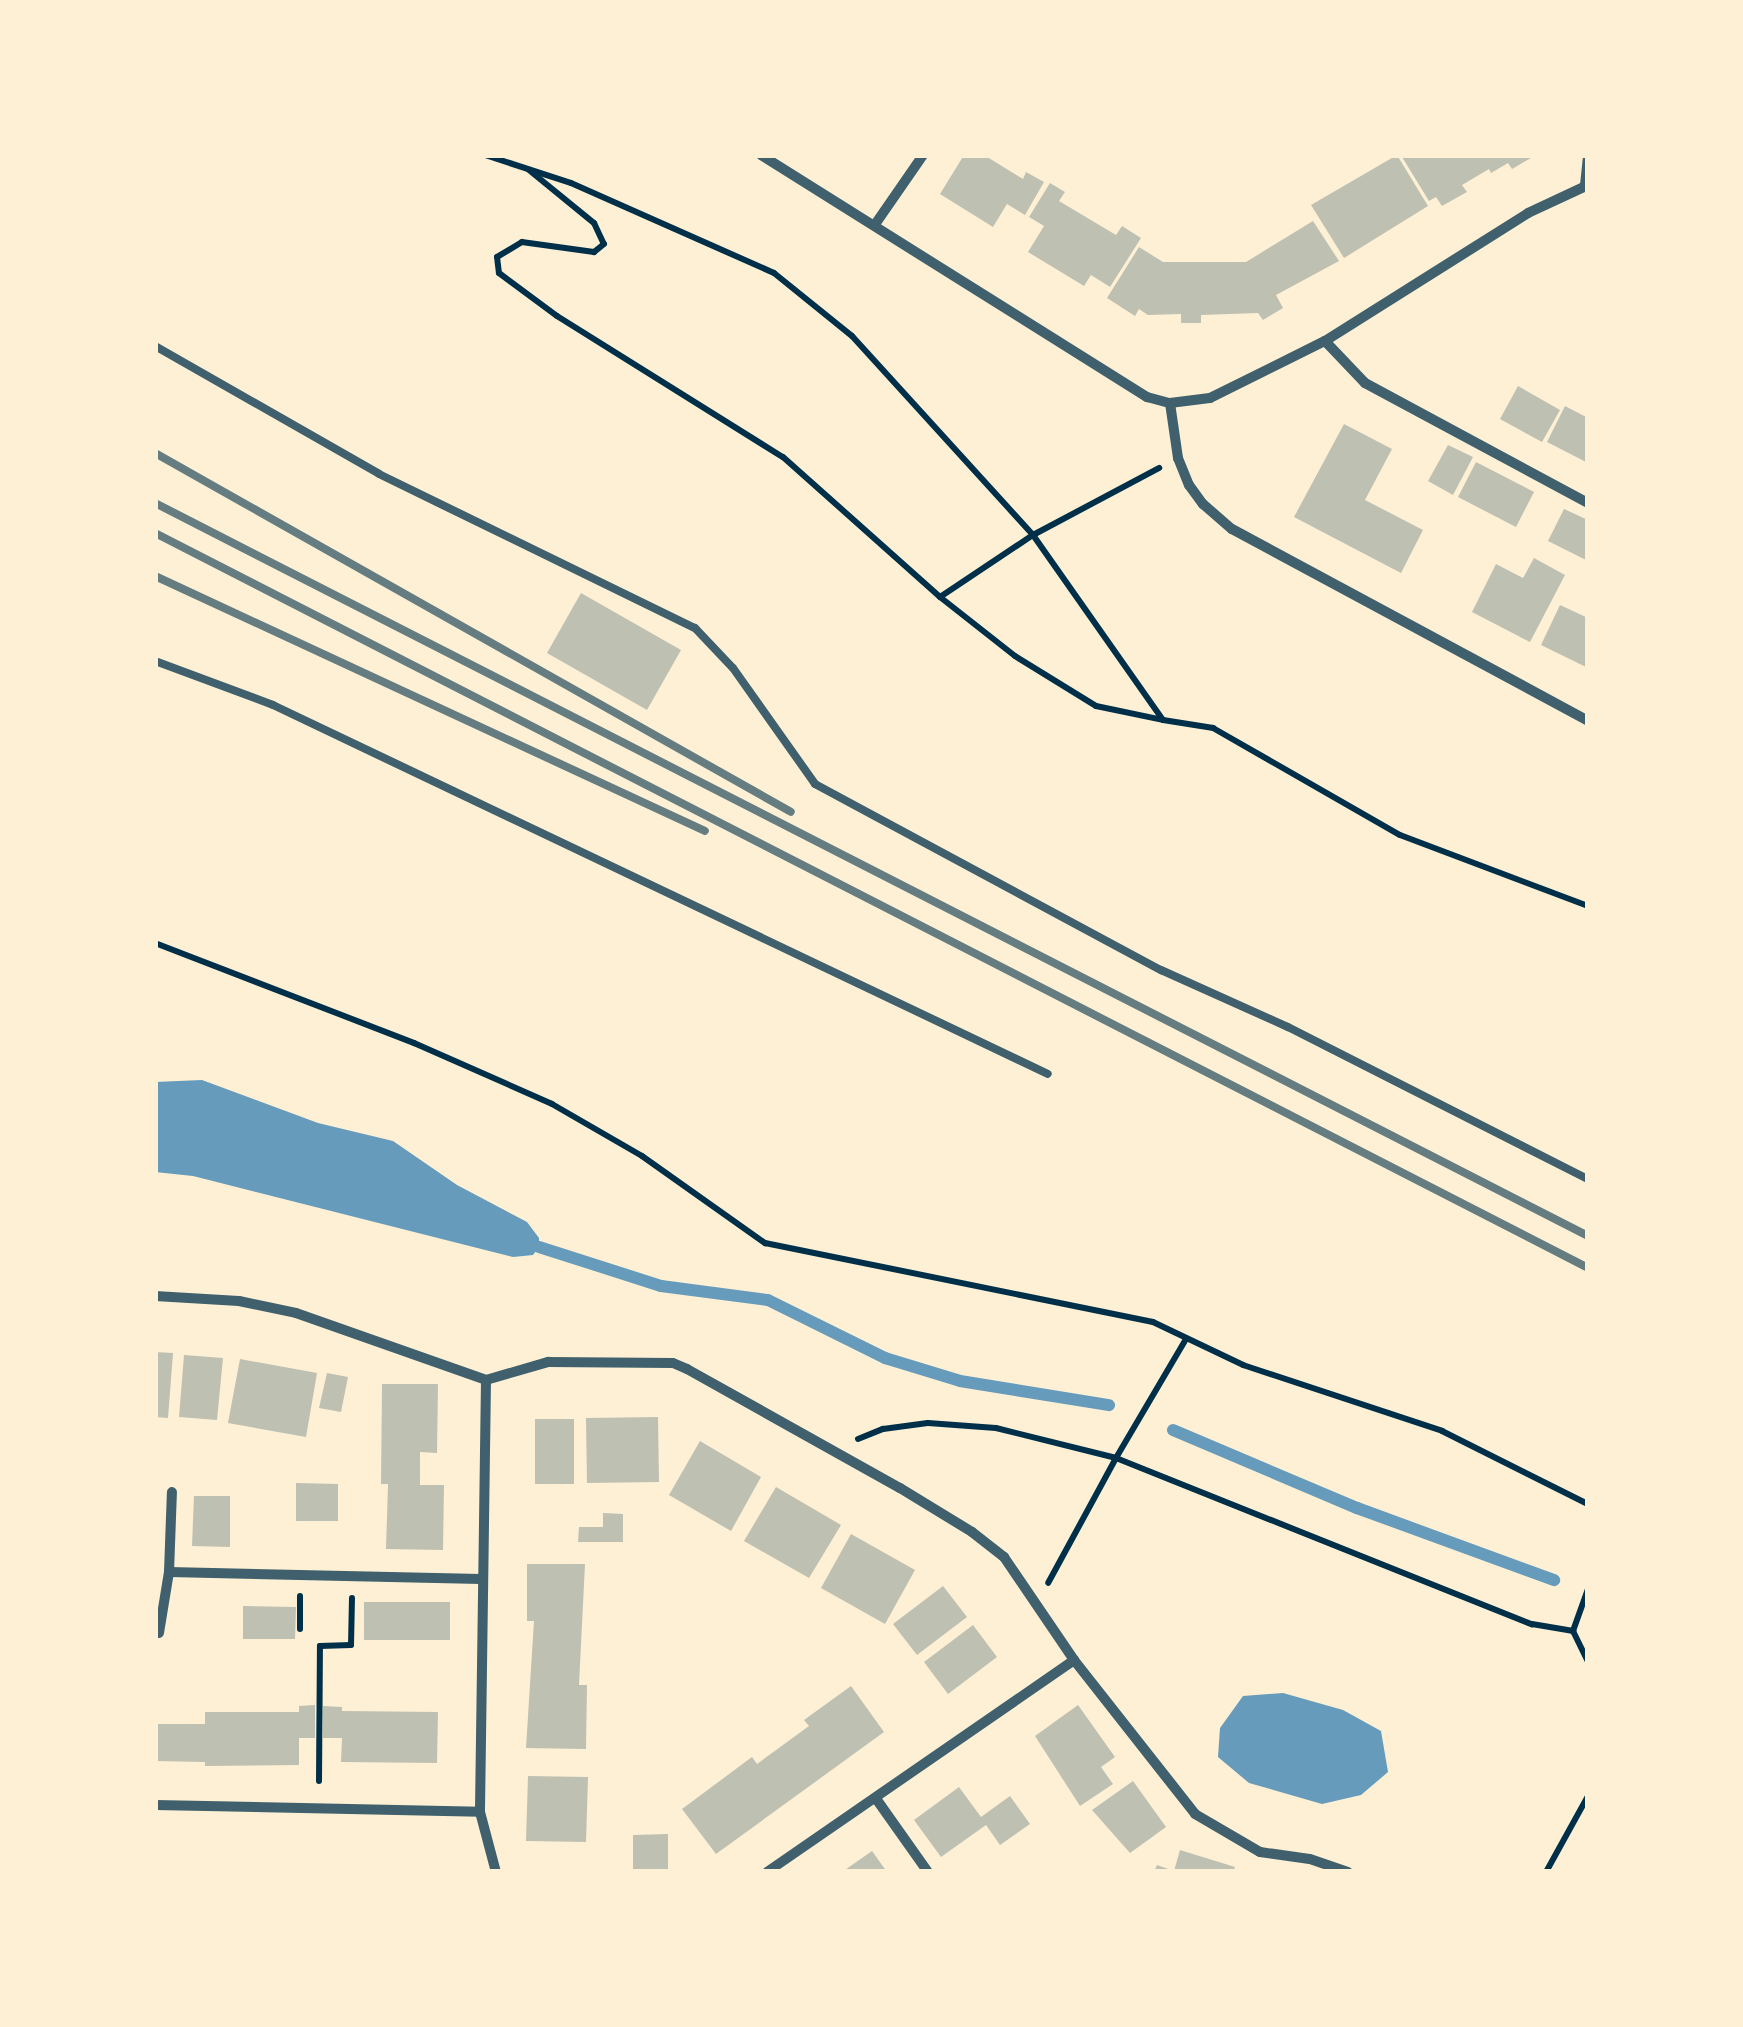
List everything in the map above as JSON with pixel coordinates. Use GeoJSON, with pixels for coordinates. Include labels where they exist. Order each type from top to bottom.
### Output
{"type":"FeatureCollection","features":[{"type":"Feature","properties":{"kind":"street"},"geometry":{"type":"LineString","coordinates":[[761,155],[876,223],[1147,397],[1170,403],[1210,398],[1325,341],[1528,214],[1587,185],[1588,155]]}},
{"type":"Feature","properties":{"kind":"street"},"geometry":{"type":"LineString","coordinates":[[876,223],[923,155]]}},
{"type":"Feature","properties":{"kind":"street"},"geometry":{"type":"LineString","coordinates":[[1325,341],[1365,383],[1588,503]]}},
{"type":"Feature","properties":{"kind":"street"},"geometry":{"type":"LineString","coordinates":[[1170,403],[1178,458],[1203,504],[1232,529],[1588,721]]}},
{"type":"Feature","properties":{"kind":"street"},"geometry":{"type":"LineString","coordinates":[[155,1296],[239,1300],[296,1313],[486,1380],[548,1362],[673,1363],[843,1455],[972,1532],[1004,1557],[1074,1660],[1196,1814],[1260,1852],[1310,1859],[1348,1872]]}},
{"type":"Feature","properties":{"kind":"street"},"geometry":{"type":"LineString","coordinates":[[486,1380],[480,1812],[496,1872]]}},
{"type":"Feature","properties":{"kind":"street"},"geometry":{"type":"LineString","coordinates":[[159,1633],[169,1572],[172,1492]]}},
{"type":"Feature","properties":{"kind":"street"},"geometry":{"type":"LineString","coordinates":[[169,1572],[481,1579]]}},
{"type":"Feature","properties":{"kind":"street"},"geometry":{"type":"LineString","coordinates":[[767,1872],[877,1800],[1074,1660]]}},
{"type":"Feature","properties":{"kind":"street"},"geometry":{"type":"LineString","coordinates":[[877,1800],[928,1872]]}},
{"type":"Feature","properties":{"kind":"street"},"geometry":{"type":"LineString","coordinates":[[155,1804],[480,1812]]}},
{"type":"Feature","properties":{"kind":"lane"},"geometry":{"type":"LineString","coordinates":[[155,346],[379,474],[694,628],[732,668],[815,784],[1160,970],[1288,1027],[1588,1179]]}},
{"type":"Feature","properties":{"kind":"lane"},"geometry":{"type":"LineString","coordinates":[[155,662],[273,705],[1048,1074]]}},
{"type":"Feature","properties":{"kind":"path"},"geometry":{"type":"LineString","coordinates":[[485,155],[524,165],[774,273],[852,336],[1032,535],[1163,720]]}},
{"type":"Feature","properties":{"kind":"path"},"geometry":{"type":"LineString","coordinates":[[524,165],[594,223],[604,244],[594,252],[522,242],[496,257],[499,274],[557,316],[784,456],[940,597],[1015,656],[1096,706],[1213,728],[1400,834],[1588,906]]}},
{"type":"Feature","properties":{"kind":"path"},"geometry":{"type":"LineString","coordinates":[[940,597],[1032,535],[1178,458]]}},
{"type":"Feature","properties":{"kind":"path"},"geometry":{"type":"LineString","coordinates":[[155,944],[414,1042],[552,1104],[642,1156],[765,1243],[954,1284],[1109,1310],[1152,1322],[1243,1365],[1424,1424],[1588,1504]]}},
{"type":"Feature","properties":{"kind":"path"},"geometry":{"type":"LineString","coordinates":[[1048,1583],[1186,1339]]}},
{"type":"Feature","properties":{"kind":"path"},"geometry":{"type":"LineString","coordinates":[[843,1455],[864,1434],[928,1422],[996,1428],[1116,1458],[1532,1624],[1573,1630]]}},
{"type":"Feature","properties":{"kind":"path"},"geometry":{"type":"LineString","coordinates":[[1588,1589],[1573,1630],[1588,1662]]}},
{"type":"Feature","properties":{"kind":"path"},"geometry":{"type":"LineString","coordinates":[[319,1781],[320,1646],[351,1646],[352,1598]]}},
{"type":"Feature","properties":{"kind":"path"},"geometry":{"type":"LineString","coordinates":[[1546,1872],[1588,1796]]}},
{"type":"Feature","properties":{"kind":"water"},"geometry":{"type":"Polygon","coordinates":[[[202,1080],[318,1123],[393,1141],[457,1185],[527,1222],[539,1238],[539,1247],[533,1255],[513,1257],[193,1176],[155,1172],[155,1082],[202,1080]]]}},
{"type":"Feature","properties":{"kind":"water"},"geometry":{"type":"Polygon","coordinates":[[[1283,1693],[1343,1710],[1381,1731],[1388,1772],[1361,1795],[1322,1804],[1249,1783],[1218,1757],[1220,1728],[1243,1696],[1283,1693]]]}},
{"type":"Feature","properties":{"kind":"building"},"geometry":{"type":"Polygon","coordinates":[[[964,155],[984,155],[1023,179],[1026,172],[1044,182],[1025,215],[1007,204],[993,227],[940,194],[964,155]]]}},
{"type":"Feature","properties":{"kind":"building"},"geometry":{"type":"Polygon","coordinates":[[[1397,155],[1428,206],[1344,258],[1311,205],[1397,155]]]}},
{"type":"Feature","properties":{"kind":"building"},"geometry":{"type":"Polygon","coordinates":[[[1536,155],[1512,169],[1508,163],[1491,173],[1489,169],[1462,185],[1467,192],[1442,206],[1436,197],[1429,201],[1402,157],[1536,155]]]}},
{"type":"Feature","properties":{"kind":"building"},"geometry":{"type":"Polygon","coordinates":[[[1050,183],[1065,192],[1059,201],[1116,235],[1122,226],[1141,238],[1110,287],[1091,275],[1084,286],[1028,252],[1044,226],[1029,217],[1050,183]]]}},
{"type":"Feature","properties":{"kind":"building"},"geometry":{"type":"Polygon","coordinates":[[[1313,221],[1339,261],[1276,295],[1283,308],[1263,320],[1258,313],[1201,315],[1201,323],[1181,323],[1181,314],[1148,315],[1139,309],[1135,316],[1107,298],[1139,247],[1163,262],[1246,262],[1313,221]]]}},
{"type":"Feature","properties":{"kind":"building"},"geometry":{"type":"Polygon","coordinates":[[[1518,386],[1560,410],[1542,442],[1500,419],[1518,386]]]}},
{"type":"Feature","properties":{"kind":"building"},"geometry":{"type":"Polygon","coordinates":[[[1565,406],[1588,418],[1588,463],[1547,442],[1565,406]]]}},
{"type":"Feature","properties":{"kind":"building"},"geometry":{"type":"Polygon","coordinates":[[[1344,424],[1392,449],[1365,500],[1423,530],[1401,573],[1294,517],[1344,424]]]}},
{"type":"Feature","properties":{"kind":"building"},"geometry":{"type":"Polygon","coordinates":[[[1448,445],[1473,457],[1453,495],[1428,481],[1448,445]]]}},
{"type":"Feature","properties":{"kind":"building"},"geometry":{"type":"Polygon","coordinates":[[[1476,462],[1534,492],[1516,527],[1458,497],[1476,462]]]}},
{"type":"Feature","properties":{"kind":"building"},"geometry":{"type":"Polygon","coordinates":[[[1564,509],[1588,520],[1588,561],[1548,541],[1564,509]]]}},
{"type":"Feature","properties":{"kind":"building"},"geometry":{"type":"Polygon","coordinates":[[[1534,558],[1565,575],[1530,642],[1472,612],[1496,564],[1523,578],[1534,558]]]}},
{"type":"Feature","properties":{"kind":"building"},"geometry":{"type":"Polygon","coordinates":[[[581,593],[681,650],[647,710],[547,653],[581,593]]]}},
{"type":"Feature","properties":{"kind":"building"},"geometry":{"type":"Polygon","coordinates":[[[1560,605],[1588,618],[1588,668],[1541,645],[1560,605]]]}},
{"type":"Feature","properties":{"kind":"building"},"geometry":{"type":"Polygon","coordinates":[[[155,1352],[173,1353],[168,1418],[155,1417],[155,1352]]]}},
{"type":"Feature","properties":{"kind":"building"},"geometry":{"type":"Polygon","coordinates":[[[184,1355],[223,1358],[217,1420],[179,1417],[184,1355]]]}},
{"type":"Feature","properties":{"kind":"building"},"geometry":{"type":"Polygon","coordinates":[[[240,1359],[317,1373],[306,1437],[228,1423],[240,1359]]]}},
{"type":"Feature","properties":{"kind":"building"},"geometry":{"type":"Polygon","coordinates":[[[327,1373],[348,1377],[341,1412],[319,1408],[327,1373]]]}},
{"type":"Feature","properties":{"kind":"building"},"geometry":{"type":"Polygon","coordinates":[[[382,1384],[438,1384],[437,1453],[420,1452],[420,1485],[444,1485],[443,1550],[386,1549],[388,1484],[381,1484],[382,1384]]]}},
{"type":"Feature","properties":{"kind":"building"},"geometry":{"type":"Polygon","coordinates":[[[658,1417],[659,1482],[587,1483],[586,1418],[658,1417]]]}},
{"type":"Feature","properties":{"kind":"building"},"geometry":{"type":"Polygon","coordinates":[[[535,1419],[574,1419],[574,1484],[535,1484],[535,1419]]]}},
{"type":"Feature","properties":{"kind":"building"},"geometry":{"type":"Polygon","coordinates":[[[700,1441],[761,1477],[731,1531],[669,1495],[700,1441]]]}},
{"type":"Feature","properties":{"kind":"building"},"geometry":{"type":"Polygon","coordinates":[[[296,1483],[338,1484],[338,1521],[296,1521],[296,1483]]]}},
{"type":"Feature","properties":{"kind":"building"},"geometry":{"type":"Polygon","coordinates":[[[776,1487],[841,1525],[809,1578],[744,1541],[776,1487]]]}},
{"type":"Feature","properties":{"kind":"building"},"geometry":{"type":"Polygon","coordinates":[[[194,1496],[230,1496],[230,1547],[192,1546],[194,1496]]]}},
{"type":"Feature","properties":{"kind":"building"},"geometry":{"type":"Polygon","coordinates":[[[603,1513],[623,1514],[623,1542],[578,1542],[579,1527],[603,1527],[603,1513]]]}},
{"type":"Feature","properties":{"kind":"building"},"geometry":{"type":"Polygon","coordinates":[[[851,1534],[915,1570],[885,1624],[821,1588],[851,1534]]]}},
{"type":"Feature","properties":{"kind":"building"},"geometry":{"type":"Polygon","coordinates":[[[527,1564],[585,1564],[579,1685],[587,1685],[586,1749],[526,1748],[534,1621],[527,1621],[527,1564]]]}},
{"type":"Feature","properties":{"kind":"building"},"geometry":{"type":"Polygon","coordinates":[[[943,1586],[967,1617],[917,1655],[893,1624],[943,1586]]]}},
{"type":"Feature","properties":{"kind":"building"},"geometry":{"type":"Polygon","coordinates":[[[364,1602],[450,1602],[450,1640],[364,1640],[364,1602]]]}},
{"type":"Feature","properties":{"kind":"building"},"geometry":{"type":"Polygon","coordinates":[[[243,1606],[296,1607],[295,1639],[243,1639],[243,1606]]]}},
{"type":"Feature","properties":{"kind":"building"},"geometry":{"type":"Polygon","coordinates":[[[973,1625],[997,1657],[948,1694],[924,1662],[973,1625]]]}},
{"type":"Feature","properties":{"kind":"building"},"geometry":{"type":"Polygon","coordinates":[[[851,1686],[884,1732],[716,1854],[682,1809],[752,1757],[757,1764],[809,1726],[804,1720],[851,1686]]]}},
{"type":"Feature","properties":{"kind":"building"},"geometry":{"type":"Polygon","coordinates":[[[315,1705],[315,1738],[299,1738],[299,1765],[205,1766],[205,1762],[155,1761],[155,1724],[205,1724],[205,1712],[299,1712],[299,1706],[315,1705]]]}},
{"type":"Feature","properties":{"kind":"building"},"geometry":{"type":"Polygon","coordinates":[[[1078,1705],[1115,1757],[1101,1767],[1113,1784],[1080,1806],[1035,1736],[1078,1705]]]}},
{"type":"Feature","properties":{"kind":"building"},"geometry":{"type":"Polygon","coordinates":[[[323,1706],[342,1707],[342,1711],[438,1712],[437,1763],[341,1762],[342,1738],[323,1738],[323,1706]]]}},
{"type":"Feature","properties":{"kind":"building"},"geometry":{"type":"Polygon","coordinates":[[[528,1776],[588,1777],[586,1842],[526,1841],[528,1776]]]}},
{"type":"Feature","properties":{"kind":"building"},"geometry":{"type":"Polygon","coordinates":[[[1133,1781],[1166,1827],[1130,1853],[1092,1810],[1133,1781]]]}},
{"type":"Feature","properties":{"kind":"building"},"geometry":{"type":"Polygon","coordinates":[[[959,1787],[981,1817],[1010,1796],[1030,1824],[1000,1845],[986,1825],[941,1857],[914,1820],[959,1787]]]}},
{"type":"Feature","properties":{"kind":"building"},"geometry":{"type":"Polygon","coordinates":[[[668,1834],[668,1869],[633,1869],[633,1835],[668,1834]]]}},
{"type":"Feature","properties":{"kind":"building"},"geometry":{"type":"Polygon","coordinates":[[[1180,1850],[1235,1867],[1233,1872],[1154,1872],[1157,1865],[1174,1871],[1180,1850]]]}},
{"type":"Feature","properties":{"kind":"building"},"geometry":{"type":"Polygon","coordinates":[[[872,1851],[887,1872],[842,1872],[872,1851]]]}},
{"type":"Feature","properties":{"kind":"waterway"},"geometry":{"type":"LineString","coordinates":[[539,1247],[661,1286],[768,1300],[885,1358],[960,1381],[1109,1405]]}},
{"type":"Feature","properties":{"kind":"waterway"},"geometry":{"type":"LineString","coordinates":[[1173,1430],[1357,1508],[1554,1580]]}},
{"type":"Feature","properties":{"kind":"railway"},"geometry":{"type":"LineString","coordinates":[[155,453],[791,812]]}},
{"type":"Feature","properties":{"kind":"railway"},"geometry":{"type":"LineString","coordinates":[[155,503],[1588,1236]]}},
{"type":"Feature","properties":{"kind":"railway"},"geometry":{"type":"LineString","coordinates":[[155,533],[1588,1268]]}},
{"type":"Feature","properties":{"kind":"railway"},"geometry":{"type":"LineString","coordinates":[[155,576],[705,831]]}}]}
